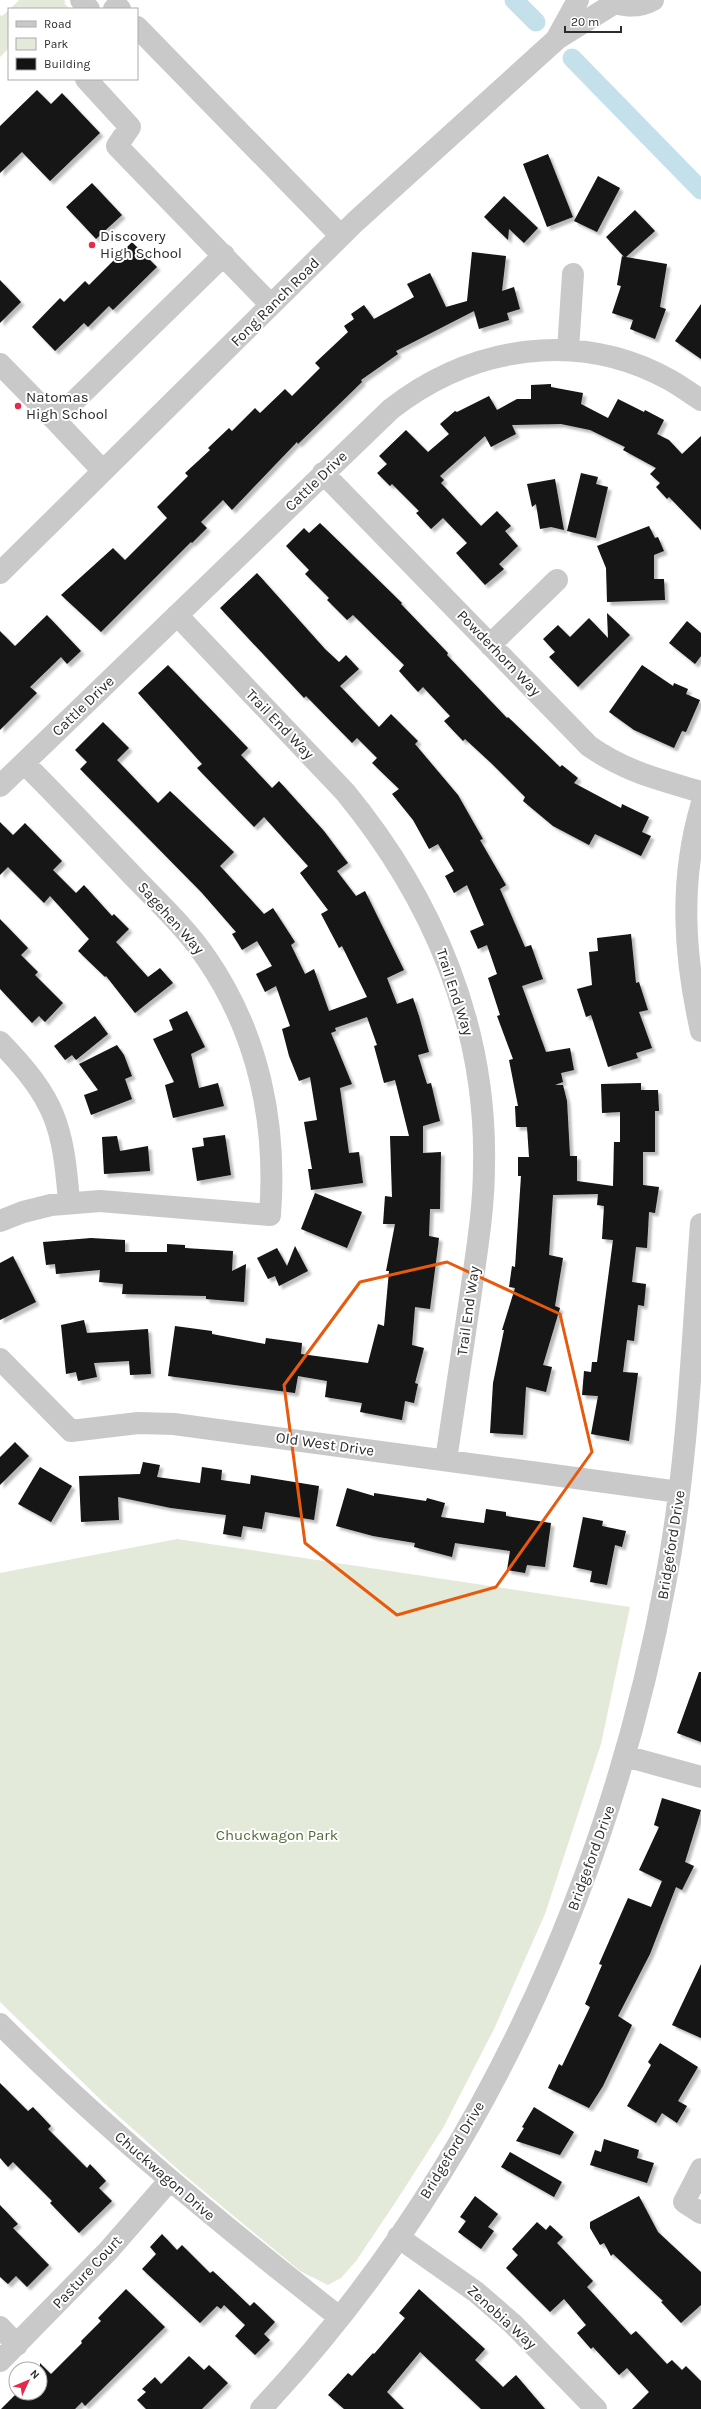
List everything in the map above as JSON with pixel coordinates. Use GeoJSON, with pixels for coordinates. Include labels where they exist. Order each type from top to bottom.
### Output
{"type":"FeatureCollection","features":[{"type":"Feature","properties":{"kind":"street"},"geometry":{"type":"LineString","coordinates":[[81,0],[88,8]]}},
{"type":"Feature","properties":{"kind":"street","name":"Fong Ranch Road"},"geometry":{"type":"LineString","coordinates":[[557,39],[578,0]]}},
{"type":"Feature","properties":{"kind":"street"},"geometry":{"type":"LineString","coordinates":[[613,2],[638,6],[653,0]]}},
{"type":"Feature","properties":{"kind":"street","name":"Fong Ranch Road"},"geometry":{"type":"LineString","coordinates":[[0,573],[341,236],[557,39],[613,2]]}},
{"type":"Feature","properties":{"kind":"street"},"geometry":{"type":"LineString","coordinates":[[138,28],[341,236]]}},
{"type":"Feature","properties":{"kind":"street"},"geometry":{"type":"LineString","coordinates":[[87,80],[130,127],[117,146],[271,305]]}},
{"type":"Feature","properties":{"kind":"street"},"geometry":{"type":"LineString","coordinates":[[56,420],[224,255]]}},
{"type":"Feature","properties":{"kind":"street"},"geometry":{"type":"LineString","coordinates":[[568,350],[573,274]]}},
{"type":"Feature","properties":{"kind":"street","name":"Cattle Drive"},"geometry":{"type":"LineString","coordinates":[[0,786],[391,409],[411,393],[445,374],[481,360],[507,354],[568,350],[597,354],[635,364],[670,380],[701,400]]}},
{"type":"Feature","properties":{"kind":"street"},"geometry":{"type":"LineString","coordinates":[[0,364],[56,420],[103,471]]}},
{"type":"Feature","properties":{"kind":"street","name":"Powderhorn Way"},"geometry":{"type":"LineString","coordinates":[[323,473],[589,746],[610,761],[633,772],[701,792]]}},
{"type":"Feature","properties":{"kind":"street"},"geometry":{"type":"LineString","coordinates":[[490,645],[557,580]]}},
{"type":"Feature","properties":{"kind":"street","name":"Trail End Way"},"geometry":{"type":"LineString","coordinates":[[177,615],[345,792],[370,823],[413,887],[453,975],[464,1012],[477,1069],[484,1127],[484,1166],[481,1224],[446,1460]]}},
{"type":"Feature","properties":{"kind":"street","name":"Sagehen Way"},"geometry":{"type":"LineString","coordinates":[[0,1221],[23,1212],[69,1202],[100,1201],[270,1214],[273,1182],[272,1143],[267,1104],[258,1066],[228,993],[207,959],[184,928],[24,763]]}},
{"type":"Feature","properties":{"kind":"street"},"geometry":{"type":"LineString","coordinates":[[701,806],[689,862],[685,904],[688,960],[701,1032]]}},
{"type":"Feature","properties":{"kind":"street"},"geometry":{"type":"LineString","coordinates":[[0,1042],[38,1085],[53,1111],[65,1153],[69,1202]]}},
{"type":"Feature","properties":{"kind":"street","name":"Bridgeford Drive"},"geometry":{"type":"LineString","coordinates":[[274,2405],[398,2238],[443,2168],[487,2093],[526,2016],[562,1936],[594,1856],[625,1756],[650,1661],[667,1576],[679,1492],[697,1338],[701,1224]]}},
{"type":"Feature","properties":{"kind":"street","name":"Old West Drive"},"geometry":{"type":"LineString","coordinates":[[0,1359],[71,1431],[138,1423],[174,1424],[679,1492]]}},
{"type":"Feature","properties":{"kind":"street"},"geometry":{"type":"LineString","coordinates":[[625,1756],[701,1777]]}},
{"type":"Feature","properties":{"kind":"street","name":"Chuckwagon Drive"},"geometry":{"type":"LineString","coordinates":[[0,2024],[111,2130],[170,2180],[339,2317]]}},
{"type":"Feature","properties":{"kind":"street"},"geometry":{"type":"LineString","coordinates":[[701,2169],[684,2202],[701,2213]]}},
{"type":"Feature","properties":{"kind":"street","name":"Pasture Court"},"geometry":{"type":"LineString","coordinates":[[0,2361],[108,2251],[170,2180]]}},
{"type":"Feature","properties":{"kind":"street","name":"Zenobia Way"},"geometry":{"type":"LineString","coordinates":[[398,2238],[481,2296],[513,2324],[596,2409]]}},
{"type":"Feature","properties":{"kind":"street"},"geometry":{"type":"LineString","coordinates":[[0,2327],[17,2345]]}},
{"type":"Feature","properties":{"kind":"highlighted area"},"geometry":{"type":"Polygon","coordinates":[[[447,1262],[560,1314],[592,1452],[496,1587],[397,1615],[305,1543],[284,1385],[360,1282],[447,1262]]]}},
{"type":"Feature","properties":{"kind":"green space"},"geometry":{"type":"Polygon","coordinates":[[[19,0],[64,0],[66,2],[64,3],[69,8],[11,8],[19,0]]]}},
{"type":"Feature","properties":{"kind":"green space"},"geometry":{"type":"Polygon","coordinates":[[[8,11],[8,49],[0,57],[0,15],[2,16],[8,11]]]}},
{"type":"Feature","properties":{"kind":"green space","name":"Chuckwagon Park"},"geometry":{"type":"Polygon","coordinates":[[[177,1539],[630,1607],[601,1744],[545,1914],[494,2029],[443,2128],[395,2203],[356,2261],[341,2278],[328,2285],[300,2271],[183,2174],[104,2103],[0,2002],[0,1573],[177,1539]]]}},
{"type":"Feature","properties":{"kind":"building"},"geometry":{"type":"Polygon","coordinates":[[[37,90],[51,104],[62,93],[100,133],[50,181],[22,152],[0,173],[0,126],[37,90]]]}},
{"type":"Feature","properties":{"kind":"building"},"geometry":{"type":"Polygon","coordinates":[[[548,154],[573,217],[547,227],[523,164],[548,154]]]}},
{"type":"Feature","properties":{"kind":"building"},"geometry":{"type":"Polygon","coordinates":[[[598,176],[620,188],[597,232],[574,221],[598,176]]]}},
{"type":"Feature","properties":{"kind":"building"},"geometry":{"type":"Polygon","coordinates":[[[92,183],[122,215],[96,239],[66,207],[92,183]]]}},
{"type":"Feature","properties":{"kind":"building"},"geometry":{"type":"Polygon","coordinates":[[[504,196],[538,228],[524,243],[509,229],[508,240],[484,217],[504,196]]]}},
{"type":"Feature","properties":{"kind":"building"},"geometry":{"type":"Polygon","coordinates":[[[635,210],[655,231],[626,257],[667,264],[660,307],[666,309],[655,339],[630,329],[633,320],[612,313],[621,286],[617,285],[622,256],[624,257],[606,237],[635,210]]]}},
{"type":"Feature","properties":{"kind":"building"},"geometry":{"type":"Polygon","coordinates":[[[132,242],[157,267],[113,310],[109,306],[88,327],[84,323],[55,351],[32,327],[60,298],[64,302],[85,281],[89,285],[132,242]]]}},
{"type":"Feature","properties":{"kind":"building"},"geometry":{"type":"Polygon","coordinates":[[[472,252],[506,256],[502,291],[514,287],[520,309],[507,313],[509,320],[479,329],[474,311],[396,351],[398,354],[361,380],[362,382],[298,444],[297,442],[232,510],[223,500],[201,522],[207,528],[192,543],[191,542],[101,632],[61,595],[113,548],[125,560],[167,518],[157,507],[188,476],[185,473],[210,450],[208,448],[229,428],[232,431],[255,408],[260,413],[285,389],[292,396],[320,368],[315,363],[348,332],[344,326],[354,319],[351,314],[364,305],[374,319],[414,297],[407,284],[430,273],[446,307],[467,301],[472,252]]]}},
{"type":"Feature","properties":{"kind":"building"},"geometry":{"type":"Polygon","coordinates":[[[0,280],[21,302],[0,323],[0,280]]]}},
{"type":"Feature","properties":{"kind":"building"},"geometry":{"type":"Polygon","coordinates":[[[701,304],[701,359],[675,341],[701,304]]]}},
{"type":"Feature","properties":{"kind":"building"},"geometry":{"type":"Polygon","coordinates":[[[551,384],[551,387],[583,393],[581,404],[608,418],[618,399],[644,412],[645,410],[664,420],[657,434],[669,440],[682,454],[701,436],[701,530],[669,497],[667,499],[656,487],[660,483],[650,474],[656,468],[623,450],[625,447],[590,430],[561,424],[512,425],[516,434],[491,447],[485,436],[440,476],[444,480],[441,483],[481,526],[497,511],[511,526],[505,531],[518,546],[499,564],[504,569],[485,585],[456,553],[467,543],[443,518],[431,529],[416,513],[419,511],[392,484],[390,486],[377,473],[387,464],[379,456],[406,430],[428,452],[449,434],[440,424],[455,411],[457,412],[489,396],[497,410],[517,399],[531,399],[531,385],[551,384]]]}},
{"type":"Feature","properties":{"kind":"building"},"geometry":{"type":"Polygon","coordinates":[[[581,473],[598,477],[596,484],[608,487],[596,538],[567,531],[581,473]]]}},
{"type":"Feature","properties":{"kind":"building"},"geometry":{"type":"Polygon","coordinates":[[[555,479],[564,530],[551,527],[540,529],[536,504],[532,507],[527,484],[555,479]]]}},
{"type":"Feature","properties":{"kind":"building"},"geometry":{"type":"Polygon","coordinates":[[[320,523],[402,603],[401,604],[448,653],[447,655],[507,718],[508,717],[560,767],[562,765],[578,778],[574,783],[621,808],[622,804],[649,817],[642,832],[651,836],[641,856],[595,834],[589,845],[553,826],[523,801],[525,797],[465,739],[463,741],[444,721],[450,716],[423,687],[418,692],[399,671],[404,665],[353,615],[347,620],[327,600],[329,598],[305,574],[309,570],[286,546],[304,528],[309,533],[320,523]]]}},
{"type":"Feature","properties":{"kind":"building"},"geometry":{"type":"Polygon","coordinates":[[[649,526],[655,538],[658,537],[664,551],[654,555],[654,579],[664,579],[665,600],[607,602],[606,568],[597,546],[649,526]]]}},
{"type":"Feature","properties":{"kind":"building"},"geometry":{"type":"Polygon","coordinates":[[[257,573],[325,649],[339,662],[346,655],[359,669],[340,686],[379,727],[391,714],[418,741],[415,744],[458,795],[483,839],[480,840],[506,885],[500,889],[525,947],[531,945],[543,979],[522,986],[546,1052],[570,1048],[574,1070],[561,1073],[563,1082],[555,1085],[563,1085],[567,1101],[570,1156],[577,1156],[577,1181],[613,1186],[614,1142],[620,1142],[620,1112],[602,1113],[601,1084],[641,1083],[641,1090],[658,1090],[659,1111],[655,1111],[655,1152],[643,1152],[643,1185],[659,1187],[655,1213],[649,1212],[647,1248],[636,1247],[632,1282],[646,1284],[644,1306],[638,1305],[634,1341],[627,1340],[623,1372],[638,1373],[629,1441],[591,1434],[598,1396],[582,1395],[584,1371],[591,1372],[592,1362],[597,1362],[613,1240],[602,1239],[604,1206],[597,1205],[598,1194],[553,1195],[549,1255],[563,1258],[555,1306],[560,1308],[543,1365],[552,1367],[546,1392],[526,1387],[523,1435],[490,1433],[493,1383],[504,1330],[502,1330],[515,1288],[509,1287],[512,1266],[515,1267],[521,1176],[518,1176],[518,1157],[529,1157],[527,1127],[516,1127],[515,1106],[518,1106],[509,1060],[513,1059],[497,1016],[500,1015],[488,978],[497,974],[487,945],[478,949],[470,931],[484,925],[467,885],[454,893],[445,876],[454,871],[438,844],[429,849],[413,820],[392,794],[399,789],[372,763],[377,758],[357,738],[352,743],[306,696],[304,698],[220,608],[257,573]]]}},
{"type":"Feature","properties":{"kind":"building"},"geometry":{"type":"Polygon","coordinates":[[[607,613],[630,635],[578,687],[549,657],[555,652],[543,639],[558,625],[570,637],[589,618],[608,638],[607,613]]]}},
{"type":"Feature","properties":{"kind":"building"},"geometry":{"type":"Polygon","coordinates":[[[47,615],[81,651],[67,664],[61,657],[30,687],[37,693],[0,730],[0,631],[15,646],[47,615]]]}},
{"type":"Feature","properties":{"kind":"building"},"geometry":{"type":"Polygon","coordinates":[[[687,621],[701,633],[701,656],[695,664],[669,643],[687,621]]]}},
{"type":"Feature","properties":{"kind":"building"},"geometry":{"type":"Polygon","coordinates":[[[168,665],[248,748],[241,755],[272,788],[279,781],[324,831],[348,863],[337,871],[356,896],[365,891],[404,970],[387,978],[397,1004],[413,998],[419,1016],[429,1052],[418,1055],[427,1084],[431,1083],[440,1121],[423,1126],[423,1153],[441,1152],[440,1209],[430,1209],[429,1236],[439,1238],[430,1309],[415,1307],[412,1345],[424,1348],[415,1383],[418,1384],[414,1403],[405,1401],[402,1420],[360,1412],[362,1403],[325,1397],[327,1381],[298,1376],[295,1393],[168,1376],[175,1326],[212,1331],[212,1334],[265,1344],[266,1338],[302,1343],[301,1354],[368,1363],[378,1324],[384,1326],[389,1271],[386,1271],[395,1224],[383,1224],[385,1196],[392,1197],[390,1136],[409,1136],[395,1080],[384,1083],[374,1046],[377,1045],[367,1017],[335,1028],[336,1031],[331,1033],[352,1084],[340,1088],[349,1153],[359,1152],[363,1183],[311,1190],[308,1169],[312,1169],[304,1122],[317,1120],[310,1077],[299,1081],[289,1056],[282,1029],[290,1026],[276,986],[265,992],[256,974],[272,966],[257,941],[242,950],[232,934],[236,932],[202,893],[80,769],[87,762],[75,750],[103,722],[129,748],[117,760],[158,803],[170,791],[234,852],[220,866],[264,914],[273,908],[295,942],[291,945],[305,974],[314,969],[329,1011],[367,997],[342,946],[339,948],[321,914],[328,910],[300,873],[308,866],[264,817],[254,827],[197,768],[202,764],[138,693],[168,665]]]}},
{"type":"Feature","properties":{"kind":"building"},"geometry":{"type":"Polygon","coordinates":[[[642,665],[673,686],[674,683],[688,689],[686,694],[700,700],[686,732],[682,731],[674,748],[634,730],[609,712],[642,665]]]}},
{"type":"Feature","properties":{"kind":"building"},"geometry":{"type":"Polygon","coordinates":[[[0,822],[13,835],[25,823],[62,861],[53,870],[76,893],[84,885],[112,916],[114,914],[129,929],[116,942],[148,977],[160,968],[173,983],[135,1013],[106,976],[105,977],[78,951],[89,939],[50,896],[44,903],[8,867],[0,875],[0,822]]]}},
{"type":"Feature","properties":{"kind":"building"},"geometry":{"type":"Polygon","coordinates":[[[0,919],[28,948],[21,955],[38,972],[35,975],[63,1003],[45,1022],[39,1016],[32,1023],[0,989],[0,919]]]}},
{"type":"Feature","properties":{"kind":"building"},"geometry":{"type":"Polygon","coordinates":[[[631,934],[636,983],[639,982],[648,1010],[639,1012],[652,1048],[636,1053],[638,1058],[608,1067],[591,1015],[586,1017],[577,989],[592,985],[589,952],[598,951],[597,938],[631,934]]]}},
{"type":"Feature","properties":{"kind":"building"},"geometry":{"type":"Polygon","coordinates":[[[187,1011],[205,1047],[191,1054],[199,1088],[218,1083],[224,1106],[173,1118],[165,1085],[174,1082],[153,1039],[173,1030],[169,1020],[187,1011]]]}},
{"type":"Feature","properties":{"kind":"building"},"geometry":{"type":"Polygon","coordinates":[[[95,1016],[108,1034],[76,1060],[72,1055],[65,1060],[54,1046],[95,1016]]]}},
{"type":"Feature","properties":{"kind":"building"},"geometry":{"type":"Polygon","coordinates":[[[117,1045],[124,1055],[132,1076],[125,1079],[132,1099],[91,1115],[84,1095],[98,1090],[79,1064],[117,1045]]]}},
{"type":"Feature","properties":{"kind":"building"},"geometry":{"type":"Polygon","coordinates":[[[225,1135],[231,1175],[197,1181],[192,1148],[204,1146],[203,1138],[225,1135]]]}},
{"type":"Feature","properties":{"kind":"building"},"geometry":{"type":"Polygon","coordinates":[[[117,1136],[120,1151],[148,1146],[150,1171],[104,1174],[102,1137],[117,1136]]]}},
{"type":"Feature","properties":{"kind":"building"},"geometry":{"type":"Polygon","coordinates":[[[315,1193],[362,1212],[347,1248],[301,1229],[315,1193]]]}},
{"type":"Feature","properties":{"kind":"building"},"geometry":{"type":"Polygon","coordinates":[[[91,1238],[125,1240],[125,1252],[167,1252],[167,1244],[185,1245],[185,1248],[233,1251],[232,1271],[246,1264],[244,1302],[206,1299],[206,1296],[122,1294],[123,1284],[99,1282],[100,1270],[56,1274],[55,1264],[46,1265],[43,1242],[91,1238]]]}},
{"type":"Feature","properties":{"kind":"building"},"geometry":{"type":"Polygon","coordinates":[[[295,1246],[308,1271],[279,1286],[275,1276],[268,1279],[257,1258],[277,1248],[287,1266],[295,1246]]]}},
{"type":"Feature","properties":{"kind":"building"},"geometry":{"type":"Polygon","coordinates":[[[13,1256],[36,1302],[0,1320],[0,1263],[13,1256]]]}},
{"type":"Feature","properties":{"kind":"building"},"geometry":{"type":"Polygon","coordinates":[[[84,1320],[87,1333],[148,1329],[151,1374],[130,1375],[129,1361],[94,1363],[97,1377],[78,1381],[76,1372],[66,1374],[61,1325],[84,1320]]]}},
{"type":"Feature","properties":{"kind":"building"},"geometry":{"type":"Polygon","coordinates":[[[15,1442],[29,1456],[0,1485],[0,1457],[15,1442]]]}},
{"type":"Feature","properties":{"kind":"building"},"geometry":{"type":"Polygon","coordinates":[[[143,1462],[160,1465],[157,1477],[200,1483],[202,1467],[222,1470],[221,1480],[250,1484],[251,1475],[319,1486],[314,1520],[265,1512],[262,1529],[243,1526],[241,1537],[223,1534],[226,1515],[171,1508],[118,1497],[119,1520],[81,1522],[79,1476],[140,1474],[143,1462]]]}},
{"type":"Feature","properties":{"kind":"building"},"geometry":{"type":"Polygon","coordinates":[[[40,1467],[72,1486],[51,1522],[18,1504],[40,1467]]]}},
{"type":"Feature","properties":{"kind":"building"},"geometry":{"type":"Polygon","coordinates":[[[347,1488],[374,1496],[374,1493],[426,1501],[427,1498],[445,1503],[441,1517],[484,1523],[486,1509],[506,1512],[506,1516],[551,1523],[545,1567],[527,1565],[525,1573],[507,1570],[510,1551],[455,1543],[452,1557],[414,1547],[415,1543],[373,1536],[336,1526],[347,1488]]]}},
{"type":"Feature","properties":{"kind":"building"},"geometry":{"type":"Polygon","coordinates":[[[583,1517],[603,1521],[602,1526],[626,1531],[622,1547],[615,1545],[607,1585],[590,1582],[592,1571],[573,1567],[583,1517]]]}},
{"type":"Feature","properties":{"kind":"building"},"geometry":{"type":"Polygon","coordinates":[[[699,1672],[701,1672],[701,1742],[677,1733],[699,1672]]]}},
{"type":"Feature","properties":{"kind":"building"},"geometry":{"type":"Polygon","coordinates":[[[662,1798],[701,1810],[685,1862],[694,1866],[682,1890],[676,1887],[650,1954],[618,2016],[632,2025],[603,2086],[589,2108],[548,2088],[559,2064],[562,2066],[590,2007],[585,2004],[602,1965],[599,1964],[628,1898],[651,1907],[662,1881],[639,1870],[659,1827],[654,1825],[662,1798]]]}},
{"type":"Feature","properties":{"kind":"building"},"geometry":{"type":"Polygon","coordinates":[[[701,1964],[701,2038],[672,2025],[701,1964]]]}},
{"type":"Feature","properties":{"kind":"building"},"geometry":{"type":"Polygon","coordinates":[[[660,2043],[698,2067],[678,2101],[687,2106],[677,2123],[662,2113],[656,2123],[627,2106],[651,2065],[648,2062],[660,2043]]]}},
{"type":"Feature","properties":{"kind":"building"},"geometry":{"type":"Polygon","coordinates":[[[0,2083],[28,2111],[33,2107],[51,2126],[48,2129],[87,2168],[90,2164],[106,2181],[99,2188],[112,2201],[79,2233],[50,2203],[52,2201],[13,2162],[8,2167],[0,2158],[0,2083]]]}},
{"type":"Feature","properties":{"kind":"building"},"geometry":{"type":"Polygon","coordinates":[[[534,2107],[574,2132],[560,2155],[516,2141],[524,2128],[522,2127],[534,2107]]]}},
{"type":"Feature","properties":{"kind":"building"},"geometry":{"type":"Polygon","coordinates":[[[604,2139],[639,2150],[637,2158],[654,2163],[647,2183],[590,2165],[595,2150],[601,2152],[604,2139]]]}},
{"type":"Feature","properties":{"kind":"building"},"geometry":{"type":"Polygon","coordinates":[[[510,2152],[562,2182],[554,2197],[501,2167],[510,2152]]]}},
{"type":"Feature","properties":{"kind":"building"},"geometry":{"type":"Polygon","coordinates":[[[475,2196],[498,2214],[488,2227],[494,2231],[481,2249],[458,2232],[466,2221],[460,2217],[475,2196]]]}},
{"type":"Feature","properties":{"kind":"building"},"geometry":{"type":"Polygon","coordinates":[[[639,2196],[658,2232],[701,2272],[701,2305],[681,2323],[661,2302],[663,2301],[613,2254],[611,2256],[604,2243],[600,2245],[590,2228],[590,2222],[639,2196]]]}},
{"type":"Feature","properties":{"kind":"building"},"geometry":{"type":"Polygon","coordinates":[[[0,2205],[18,2224],[13,2228],[49,2265],[27,2287],[16,2276],[8,2284],[0,2277],[0,2205]]]}},
{"type":"Feature","properties":{"kind":"building"},"geometry":{"type":"Polygon","coordinates":[[[537,2222],[546,2230],[550,2225],[563,2237],[557,2243],[593,2281],[587,2287],[631,2335],[636,2331],[667,2364],[672,2360],[682,2370],[686,2366],[701,2381],[701,2409],[632,2409],[649,2392],[627,2368],[619,2375],[593,2347],[591,2349],[577,2333],[586,2325],[564,2299],[550,2312],[506,2268],[518,2255],[512,2249],[537,2222]]]}},
{"type":"Feature","properties":{"kind":"building"},"geometry":{"type":"Polygon","coordinates":[[[162,2234],[177,2250],[182,2245],[210,2273],[213,2271],[250,2306],[254,2302],[275,2322],[264,2334],[270,2340],[255,2355],[235,2336],[245,2325],[224,2305],[221,2309],[217,2306],[200,2323],[142,2269],[156,2254],[150,2247],[162,2234]]]}},
{"type":"Feature","properties":{"kind":"building"},"geometry":{"type":"Polygon","coordinates":[[[126,2289],[165,2327],[85,2406],[82,2402],[75,2409],[1,2409],[9,2401],[48,2401],[48,2371],[51,2374],[82,2343],[81,2341],[101,2321],[98,2318],[126,2289]]]}},
{"type":"Feature","properties":{"kind":"building"},"geometry":{"type":"Polygon","coordinates":[[[419,2289],[485,2349],[475,2360],[503,2387],[516,2375],[545,2409],[481,2409],[420,2352],[387,2392],[404,2409],[344,2409],[328,2395],[348,2373],[352,2376],[373,2353],[374,2354],[405,2318],[399,2313],[419,2289]]]}},
{"type":"Feature","properties":{"kind":"building"},"geometry":{"type":"Polygon","coordinates":[[[189,2356],[204,2370],[209,2365],[228,2383],[202,2409],[146,2409],[137,2400],[146,2392],[142,2389],[155,2377],[161,2384],[189,2356]]]}},
{"type":"Feature","properties":{"kind":"waterway"},"geometry":{"type":"LineString","coordinates":[[514,0],[536,22]]}},
{"type":"Feature","properties":{"kind":"waterway"},"geometry":{"type":"LineString","coordinates":[[572,58],[701,190]]}},
{"type":"Feature","properties":{"kind":"place","name":"Discovery High School"},"geometry":{"type":"Point","coordinates":[92,245]}},
{"type":"Feature","properties":{"kind":"place","name":"Natomas High School"},"geometry":{"type":"Point","coordinates":[18,406]}}]}
